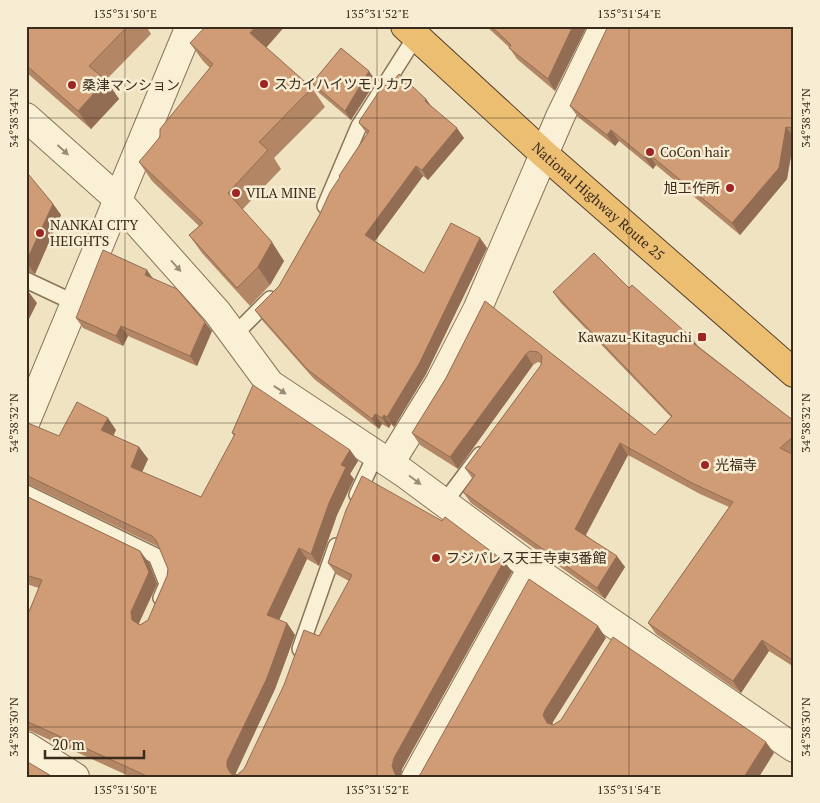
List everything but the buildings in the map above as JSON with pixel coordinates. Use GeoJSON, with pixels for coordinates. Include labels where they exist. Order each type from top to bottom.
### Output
{"type":"FeatureCollection","features":[{"type":"Feature","properties":{"kind":"highway","name":"National Highway Route 25"},"geometry":{"type":"LineString","coordinates":[[411,31],[544,154],[792,367]]}},
{"type":"Feature","properties":{"kind":"street"},"geometry":{"type":"LineString","coordinates":[[26,421],[190,26]]}},
{"type":"Feature","properties":{"kind":"street"},"geometry":{"type":"LineString","coordinates":[[383,458],[440,382],[477,310],[544,154],[604,26]]}},
{"type":"Feature","properties":{"kind":"street"},"geometry":{"type":"LineString","coordinates":[[26,117],[110,192],[217,312],[270,384],[383,458],[532,568],[617,638],[794,748]]}},
{"type":"Feature","properties":{"kind":"street"},"geometry":{"type":"LineString","coordinates":[[416,777],[532,568]]}},
{"type":"Feature","properties":{"kind":"street"},"geometry":{"type":"LineString","coordinates":[[26,746],[75,777]]}},
{"type":"Feature","properties":{"kind":"lane"},"geometry":{"type":"LineString","coordinates":[[318,222],[359,126],[411,31]]}},
{"type":"Feature","properties":{"kind":"lane"},"geometry":{"type":"LineString","coordinates":[[26,280],[75,303]]}},
{"type":"Feature","properties":{"kind":"lane"},"geometry":{"type":"LineString","coordinates":[[234,335],[278,291]]}},
{"type":"Feature","properties":{"kind":"lane"},"geometry":{"type":"LineString","coordinates":[[444,503],[490,441]]}},
{"type":"Feature","properties":{"kind":"lane"},"geometry":{"type":"LineString","coordinates":[[350,510],[383,458]]}},
{"type":"Feature","properties":{"kind":"lane"},"geometry":{"type":"LineString","coordinates":[[26,494],[156,556],[167,584],[156,609]]}},
{"type":"Feature","properties":{"kind":"lane"},"geometry":{"type":"LineString","coordinates":[[294,666],[340,536]]}},
{"type":"Feature","properties":{"kind":"place","name":"スカイハイツモリカワ"},"geometry":{"type":"Point","coordinates":[264,84]}},
{"type":"Feature","properties":{"kind":"place","name":"桑津マンション"},"geometry":{"type":"Point","coordinates":[72,85]}},
{"type":"Feature","properties":{"kind":"place","name":"CoCon hair"},"geometry":{"type":"Point","coordinates":[650,152]}},
{"type":"Feature","properties":{"kind":"place","name":"旭工作所"},"geometry":{"type":"Point","coordinates":[730,188]}},
{"type":"Feature","properties":{"kind":"place","name":"VILA MINE"},"geometry":{"type":"Point","coordinates":[236,193]}},
{"type":"Feature","properties":{"kind":"place","name":"NANKAI CITY HEIGHTS"},"geometry":{"type":"Point","coordinates":[40,233]}},
{"type":"Feature","properties":{"kind":"place","name":"Kawazu-Kitaguchi"},"geometry":{"type":"Point","coordinates":[702,337]}},
{"type":"Feature","properties":{"kind":"place","name":"光福寺"},"geometry":{"type":"Point","coordinates":[705,465]}},
{"type":"Feature","properties":{"kind":"place","name":"フジパレス天王寺東3番館"},"geometry":{"type":"Point","coordinates":[436,558]}}]}
